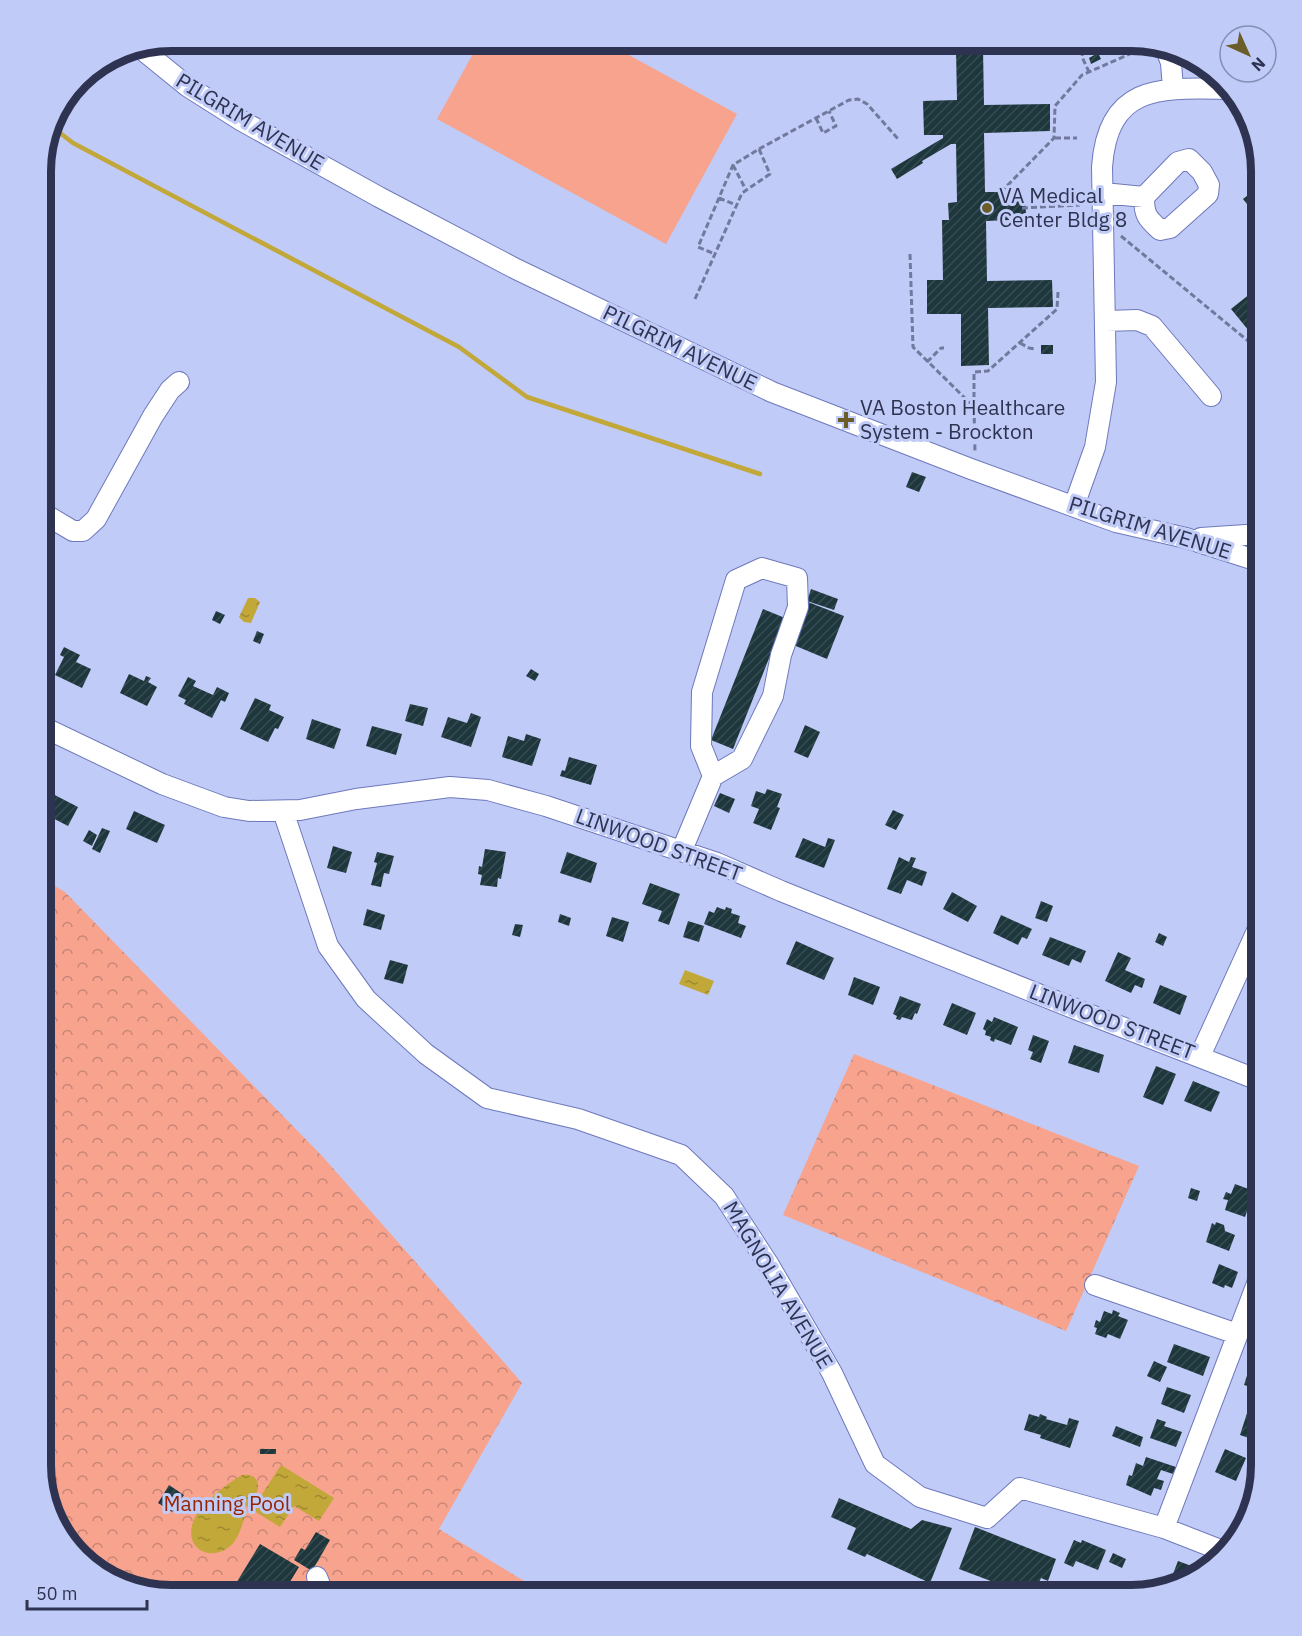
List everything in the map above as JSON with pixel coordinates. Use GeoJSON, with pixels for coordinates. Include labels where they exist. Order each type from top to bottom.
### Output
{"type":"FeatureCollection","features":[{"type":"Feature","properties":{"kind":"street","name":"PILGRIM AVENUE"},"geometry":{"type":"LineString","coordinates":[[146,54],[187,86],[242,121],[423,221],[526,274],[772,392],[1124,525],[1186,538],[1251,559]]}},
{"type":"Feature","properties":{"kind":"street"},"geometry":{"type":"LineString","coordinates":[[1169,57],[1173,88]]}},
{"type":"Feature","properties":{"kind":"street"},"geometry":{"type":"LineString","coordinates":[[1074,506],[1095,447],[1106,382],[1102,167],[1107,134],[1114,120],[1124,108],[1144,95],[1173,88],[1218,89]]}},
{"type":"Feature","properties":{"kind":"street"},"geometry":{"type":"LineString","coordinates":[[1103,193],[1144,197]]}},
{"type":"Feature","properties":{"kind":"street"},"geometry":{"type":"LineString","coordinates":[[1106,321],[1137,320],[1152,326],[1211,396]]}},
{"type":"Feature","properties":{"kind":"street"},"geometry":{"type":"LineString","coordinates":[[51,518],[73,531],[83,531],[96,519],[153,416],[170,390],[179,382]]}},
{"type":"Feature","properties":{"kind":"street"},"geometry":{"type":"LineString","coordinates":[[1186,538],[1251,535]]}},
{"type":"Feature","properties":{"kind":"street"},"geometry":{"type":"LineString","coordinates":[[682,850],[713,776],[742,759],[773,696],[781,655],[798,607],[797,578],[762,568],[736,580],[702,692],[701,746],[713,776]]}},
{"type":"Feature","properties":{"kind":"street","name":"LINWOOD STREET"},"geometry":{"type":"LineString","coordinates":[[51,731],[162,784],[210,803],[249,811],[283,812],[450,787],[488,790],[546,806],[717,863],[780,891],[1251,1077]]}},
{"type":"Feature","properties":{"kind":"street","name":"MAGNOLIA AVENUE"},"geometry":{"type":"LineString","coordinates":[[283,812],[328,946],[366,999],[426,1054],[487,1098],[578,1119],[681,1155],[724,1196],[769,1265],[832,1373],[875,1464],[920,1497],[987,1518],[1020,1488],[1164,1528],[1217,1548]]}},
{"type":"Feature","properties":{"kind":"street"},"geometry":{"type":"LineString","coordinates":[[1200,1056],[1251,946]]}},
{"type":"Feature","properties":{"kind":"street"},"geometry":{"type":"LineString","coordinates":[[1095,1285],[1237,1334]]}},
{"type":"Feature","properties":{"kind":"street"},"geometry":{"type":"LineString","coordinates":[[1164,1528],[1251,1300]]}},
{"type":"Feature","properties":{"kind":"path"},"geometry":{"type":"LineString","coordinates":[[1083,51],[1082,57],[1089,72]]}},
{"type":"Feature","properties":{"kind":"path"},"geometry":{"type":"LineString","coordinates":[[1001,192],[1054,138],[1055,106],[1082,75],[1137,51]]}},
{"type":"Feature","properties":{"kind":"path"},"geometry":{"type":"LineString","coordinates":[[715,254],[698,247],[733,165],[849,100],[858,99],[867,104],[898,140]]}},
{"type":"Feature","properties":{"kind":"path"},"geometry":{"type":"LineString","coordinates":[[816,118],[823,133],[836,126],[830,111]]}},
{"type":"Feature","properties":{"kind":"path"},"geometry":{"type":"LineString","coordinates":[[1054,138],[1077,138]]}},
{"type":"Feature","properties":{"kind":"path"},"geometry":{"type":"LineString","coordinates":[[695,298],[742,193],[770,174],[759,149]]}},
{"type":"Feature","properties":{"kind":"path"},"geometry":{"type":"LineString","coordinates":[[733,165],[746,190]]}},
{"type":"Feature","properties":{"kind":"path"},"geometry":{"type":"LineString","coordinates":[[719,198],[736,205]]}},
{"type":"Feature","properties":{"kind":"path"},"geometry":{"type":"LineString","coordinates":[[1022,208],[1080,205]]}},
{"type":"Feature","properties":{"kind":"path"},"geometry":{"type":"LineString","coordinates":[[1120,234],[1251,343]]}},
{"type":"Feature","properties":{"kind":"path"},"geometry":{"type":"LineString","coordinates":[[910,254],[913,347],[974,407]]}},
{"type":"Feature","properties":{"kind":"path"},"geometry":{"type":"LineString","coordinates":[[975,452],[974,372],[988,371],[1057,309],[1058,292]]}},
{"type":"Feature","properties":{"kind":"path"},"geometry":{"type":"LineString","coordinates":[[1020,343],[1036,349]]}},
{"type":"Feature","properties":{"kind":"path"},"geometry":{"type":"LineString","coordinates":[[927,362],[941,348],[945,348]]}},
{"type":"Feature","properties":{"kind":"green space"},"geometry":{"type":"Polygon","coordinates":[[[474,51],[621,51],[737,114],[666,244],[437,119],[474,51]]]}},
{"type":"Feature","properties":{"kind":"green space","name":"Manning Pool"},"geometry":{"type":"Polygon","coordinates":[[[51,884],[65,892],[323,1157],[522,1383],[439,1529],[531,1585],[155,1584],[132,1579],[104,1565],[71,1532],[55,1496],[51,1465],[51,884]]]}},
{"type":"Feature","properties":{"kind":"green space"},"geometry":{"type":"Polygon","coordinates":[[[854,1054],[1139,1166],[1066,1331],[783,1215],[854,1054]]]}},
{"type":"Feature","properties":{"kind":"water"},"geometry":{"type":"Polygon","coordinates":[[[248,598],[255,598],[260,602],[251,623],[244,622],[239,617],[248,598]]]}},
{"type":"Feature","properties":{"kind":"water"},"geometry":{"type":"Polygon","coordinates":[[[685,970],[714,981],[708,995],[679,984],[685,970]]]}},
{"type":"Feature","properties":{"kind":"water"},"geometry":{"type":"Polygon","coordinates":[[[281,1465],[334,1498],[319,1521],[294,1506],[280,1527],[240,1502],[237,1506],[247,1512],[234,1542],[227,1549],[219,1552],[203,1552],[197,1547],[191,1532],[193,1522],[207,1502],[242,1475],[251,1476],[257,1480],[258,1487],[255,1496],[259,1499],[281,1465]]]}},
{"type":"Feature","properties":{"kind":"building","name":"VA Medical Center Bldg 8"},"geometry":{"type":"Polygon","coordinates":[[[956,51],[983,51],[984,105],[1050,104],[1050,131],[984,133],[985,192],[1009,192],[1009,199],[1025,198],[1026,214],[1009,214],[1009,220],[986,221],[987,281],[1052,280],[1053,307],[988,308],[989,365],[961,366],[961,314],[927,314],[927,280],[943,280],[942,220],[949,220],[948,203],[957,202],[956,144],[951,144],[922,161],[923,163],[897,179],[891,169],[943,138],[943,135],[924,135],[923,101],[957,100],[956,51]]]}},
{"type":"Feature","properties":{"kind":"building"},"geometry":{"type":"Polygon","coordinates":[[[1097,51],[1107,51],[1099,55],[1101,59],[1091,64],[1089,58],[1098,53],[1097,51]]]}},
{"type":"Feature","properties":{"kind":"building"},"geometry":{"type":"Polygon","coordinates":[[[1251,193],[1251,209],[1243,199],[1251,193]]]}},
{"type":"Feature","properties":{"kind":"building"},"geometry":{"type":"Polygon","coordinates":[[[1251,293],[1251,329],[1249,331],[1231,309],[1251,293]]]}},
{"type":"Feature","properties":{"kind":"building"},"geometry":{"type":"Polygon","coordinates":[[[1041,345],[1053,345],[1053,354],[1041,354],[1041,345]]]}},
{"type":"Feature","properties":{"kind":"building"},"geometry":{"type":"Polygon","coordinates":[[[912,472],[926,477],[919,492],[906,487],[912,472]]]}},
{"type":"Feature","properties":{"kind":"building"},"geometry":{"type":"Polygon","coordinates":[[[811,589],[838,599],[834,610],[807,601],[811,589]]]}},
{"type":"Feature","properties":{"kind":"building"},"geometry":{"type":"Polygon","coordinates":[[[808,602],[844,616],[827,659],[791,644],[808,602]]]}},
{"type":"Feature","properties":{"kind":"building"},"geometry":{"type":"Polygon","coordinates":[[[763,609],[785,618],[733,749],[711,740],[763,609]]]}},
{"type":"Feature","properties":{"kind":"building"},"geometry":{"type":"Polygon","coordinates":[[[216,611],[225,615],[220,624],[212,620],[216,611]]]}},
{"type":"Feature","properties":{"kind":"building"},"geometry":{"type":"Polygon","coordinates":[[[257,631],[264,634],[260,644],[253,641],[257,631]]]}},
{"type":"Feature","properties":{"kind":"building"},"geometry":{"type":"Polygon","coordinates":[[[64,647],[80,655],[76,662],[91,669],[82,688],[55,675],[64,657],[60,655],[64,647]]]}},
{"type":"Feature","properties":{"kind":"building"},"geometry":{"type":"Polygon","coordinates":[[[531,669],[539,674],[535,681],[526,676],[531,669]]]}},
{"type":"Feature","properties":{"kind":"building"},"geometry":{"type":"Polygon","coordinates":[[[129,674],[144,681],[146,676],[151,678],[148,682],[157,687],[147,706],[120,693],[129,674]]]}},
{"type":"Feature","properties":{"kind":"building"},"geometry":{"type":"Polygon","coordinates":[[[188,677],[196,681],[193,686],[213,695],[217,687],[229,693],[225,702],[221,700],[212,718],[184,704],[186,700],[178,696],[188,677]]]}},
{"type":"Feature","properties":{"kind":"building"},"geometry":{"type":"Polygon","coordinates":[[[255,698],[271,705],[269,710],[284,717],[268,742],[240,729],[255,698]]]}},
{"type":"Feature","properties":{"kind":"building"},"geometry":{"type":"Polygon","coordinates":[[[410,704],[428,708],[423,726],[405,721],[410,704]]]}},
{"type":"Feature","properties":{"kind":"building"},"geometry":{"type":"Polygon","coordinates":[[[471,713],[481,717],[471,747],[441,737],[448,717],[467,723],[471,713]]]}},
{"type":"Feature","properties":{"kind":"building"},"geometry":{"type":"Polygon","coordinates":[[[312,719],[341,729],[334,749],[306,739],[312,719]]]}},
{"type":"Feature","properties":{"kind":"building"},"geometry":{"type":"Polygon","coordinates":[[[805,725],[820,732],[808,758],[794,752],[805,725]]]}},
{"type":"Feature","properties":{"kind":"building"},"geometry":{"type":"Polygon","coordinates":[[[372,726],[402,734],[396,755],[366,746],[372,726]]]}},
{"type":"Feature","properties":{"kind":"building"},"geometry":{"type":"Polygon","coordinates":[[[526,734],[541,739],[532,766],[502,757],[508,736],[524,741],[526,734]]]}},
{"type":"Feature","properties":{"kind":"building"},"geometry":{"type":"Polygon","coordinates":[[[569,757],[597,765],[591,785],[560,776],[562,770],[565,771],[569,757]]]}},
{"type":"Feature","properties":{"kind":"building"},"geometry":{"type":"Polygon","coordinates":[[[767,789],[782,794],[777,807],[780,808],[771,830],[753,823],[759,809],[751,806],[756,791],[765,794],[767,789]]]}},
{"type":"Feature","properties":{"kind":"building"},"geometry":{"type":"Polygon","coordinates":[[[51,793],[78,807],[68,826],[51,817],[51,793]]]}},
{"type":"Feature","properties":{"kind":"building"},"geometry":{"type":"Polygon","coordinates":[[[720,793],[735,799],[729,813],[714,806],[720,793]]]}},
{"type":"Feature","properties":{"kind":"building"},"geometry":{"type":"Polygon","coordinates":[[[893,810],[904,815],[896,830],[885,825],[893,810]]]}},
{"type":"Feature","properties":{"kind":"building"},"geometry":{"type":"Polygon","coordinates":[[[134,811],[165,825],[157,843],[126,829],[134,811]]]}},
{"type":"Feature","properties":{"kind":"building"},"geometry":{"type":"Polygon","coordinates":[[[102,828],[110,831],[100,853],[92,849],[102,828]]]}},
{"type":"Feature","properties":{"kind":"building"},"geometry":{"type":"Polygon","coordinates":[[[89,830],[97,835],[92,846],[83,841],[89,830]]]}},
{"type":"Feature","properties":{"kind":"building"},"geometry":{"type":"Polygon","coordinates":[[[803,838],[825,847],[828,838],[835,840],[824,868],[795,857],[803,838]]]}},
{"type":"Feature","properties":{"kind":"building"},"geometry":{"type":"Polygon","coordinates":[[[333,846],[352,852],[346,873],[327,868],[333,846]]]}},
{"type":"Feature","properties":{"kind":"building"},"geometry":{"type":"Polygon","coordinates":[[[485,849],[506,852],[501,879],[498,878],[497,887],[480,885],[482,875],[478,874],[479,866],[482,867],[485,849]]]}},
{"type":"Feature","properties":{"kind":"building"},"geometry":{"type":"Polygon","coordinates":[[[377,852],[394,856],[389,874],[384,873],[381,887],[371,885],[377,863],[374,862],[377,852]]]}},
{"type":"Feature","properties":{"kind":"building"},"geometry":{"type":"Polygon","coordinates":[[[567,852],[597,863],[591,883],[560,873],[567,852]]]}},
{"type":"Feature","properties":{"kind":"building"},"geometry":{"type":"Polygon","coordinates":[[[899,857],[909,862],[911,857],[916,858],[912,867],[927,872],[922,886],[907,880],[901,894],[887,889],[899,857]]]}},
{"type":"Feature","properties":{"kind":"building"},"geometry":{"type":"Polygon","coordinates":[[[650,883],[680,894],[669,925],[658,921],[662,911],[642,904],[650,883]]]}},
{"type":"Feature","properties":{"kind":"building"},"geometry":{"type":"Polygon","coordinates":[[[952,892],[977,906],[968,922],[943,909],[952,892]]]}},
{"type":"Feature","properties":{"kind":"building"},"geometry":{"type":"Polygon","coordinates":[[[1041,901],[1053,906],[1047,922],[1035,918],[1041,901]]]}},
{"type":"Feature","properties":{"kind":"building"},"geometry":{"type":"Polygon","coordinates":[[[717,907],[725,910],[726,907],[732,909],[731,913],[740,916],[738,923],[746,926],[741,938],[704,924],[709,911],[714,913],[717,907]]]}},
{"type":"Feature","properties":{"kind":"building"},"geometry":{"type":"Polygon","coordinates":[[[367,909],[385,915],[381,930],[363,925],[367,909]]]}},
{"type":"Feature","properties":{"kind":"building"},"geometry":{"type":"Polygon","coordinates":[[[560,914],[571,918],[569,926],[558,922],[560,914]]]}},
{"type":"Feature","properties":{"kind":"building"},"geometry":{"type":"Polygon","coordinates":[[[1001,915],[1032,929],[1027,939],[1022,937],[1018,945],[993,933],[1001,915]]]}},
{"type":"Feature","properties":{"kind":"building"},"geometry":{"type":"Polygon","coordinates":[[[612,917],[629,922],[623,942],[606,936],[612,917]]]}},
{"type":"Feature","properties":{"kind":"building"},"geometry":{"type":"Polygon","coordinates":[[[688,921],[704,926],[699,942],[683,937],[688,921]]]}},
{"type":"Feature","properties":{"kind":"building"},"geometry":{"type":"Polygon","coordinates":[[[515,924],[523,925],[520,937],[512,935],[515,924]]]}},
{"type":"Feature","properties":{"kind":"building"},"geometry":{"type":"Polygon","coordinates":[[[1159,933],[1167,937],[1163,946],[1155,942],[1159,933]]]}},
{"type":"Feature","properties":{"kind":"building"},"geometry":{"type":"Polygon","coordinates":[[[1050,937],[1086,951],[1081,963],[1072,959],[1069,966],[1042,955],[1050,937]]]}},
{"type":"Feature","properties":{"kind":"building"},"geometry":{"type":"Polygon","coordinates":[[[796,941],[834,958],[824,980],[786,964],[796,941]]]}},
{"type":"Feature","properties":{"kind":"building"},"geometry":{"type":"Polygon","coordinates":[[[1118,952],[1131,958],[1125,970],[1145,979],[1142,988],[1135,985],[1131,993],[1105,981],[1118,952]]]}},
{"type":"Feature","properties":{"kind":"building"},"geometry":{"type":"Polygon","coordinates":[[[390,960],[408,965],[403,984],[384,979],[390,960]]]}},
{"type":"Feature","properties":{"kind":"building"},"geometry":{"type":"Polygon","coordinates":[[[854,977],[880,987],[873,1005],[848,995],[854,977]]]}},
{"type":"Feature","properties":{"kind":"building"},"geometry":{"type":"Polygon","coordinates":[[[1160,985],[1187,996],[1180,1015],[1153,1003],[1160,985]]]}},
{"type":"Feature","properties":{"kind":"building"},"geometry":{"type":"Polygon","coordinates":[[[900,996],[921,1004],[912,1020],[902,1017],[900,1020],[896,1019],[897,1016],[893,1014],[900,996]]]}},
{"type":"Feature","properties":{"kind":"building"},"geometry":{"type":"Polygon","coordinates":[[[952,1003],[976,1013],[967,1035],[943,1025],[952,1003]]]}},
{"type":"Feature","properties":{"kind":"building"},"geometry":{"type":"Polygon","coordinates":[[[994,1017],[1018,1027],[1011,1045],[995,1039],[994,1042],[990,1040],[991,1037],[985,1035],[986,1031],[983,1029],[987,1019],[992,1022],[994,1017]]]}},
{"type":"Feature","properties":{"kind":"building"},"geometry":{"type":"Polygon","coordinates":[[[1033,1035],[1049,1041],[1041,1063],[1030,1059],[1033,1052],[1028,1050],[1033,1035]]]}},
{"type":"Feature","properties":{"kind":"building"},"geometry":{"type":"Polygon","coordinates":[[[1074,1045],[1104,1055],[1099,1073],[1068,1063],[1074,1045]]]}},
{"type":"Feature","properties":{"kind":"building"},"geometry":{"type":"Polygon","coordinates":[[[1156,1066],[1176,1074],[1163,1105],[1143,1097],[1156,1066]]]}},
{"type":"Feature","properties":{"kind":"building"},"geometry":{"type":"Polygon","coordinates":[[[1193,1081],[1220,1092],[1211,1112],[1184,1101],[1193,1081]]]}},
{"type":"Feature","properties":{"kind":"building"},"geometry":{"type":"Polygon","coordinates":[[[1235,1184],[1251,1190],[1251,1200],[1245,1217],[1225,1210],[1228,1200],[1223,1199],[1226,1192],[1231,1194],[1235,1184]]]}},
{"type":"Feature","properties":{"kind":"building"},"geometry":{"type":"Polygon","coordinates":[[[1191,1188],[1200,1191],[1197,1201],[1188,1198],[1191,1188]]]}},
{"type":"Feature","properties":{"kind":"building"},"geometry":{"type":"Polygon","coordinates":[[[1216,1222],[1224,1225],[1225,1231],[1235,1235],[1229,1251],[1206,1242],[1212,1223],[1215,1225],[1216,1222]]]}},
{"type":"Feature","properties":{"kind":"building"},"geometry":{"type":"Polygon","coordinates":[[[1219,1264],[1238,1272],[1232,1288],[1225,1285],[1224,1288],[1212,1283],[1219,1264]]]}},
{"type":"Feature","properties":{"kind":"building"},"geometry":{"type":"Polygon","coordinates":[[[1113,1310],[1120,1313],[1118,1316],[1128,1320],[1120,1339],[1108,1334],[1106,1338],[1095,1334],[1096,1320],[1100,1322],[1104,1311],[1112,1314],[1113,1310]]]}},
{"type":"Feature","properties":{"kind":"building"},"geometry":{"type":"Polygon","coordinates":[[[1174,1344],[1210,1357],[1203,1376],[1167,1362],[1174,1344]]]}},
{"type":"Feature","properties":{"kind":"building"},"geometry":{"type":"Polygon","coordinates":[[[1154,1361],[1167,1367],[1160,1382],[1147,1376],[1154,1361]]]}},
{"type":"Feature","properties":{"kind":"building"},"geometry":{"type":"Polygon","coordinates":[[[1250,1366],[1251,1366],[1251,1387],[1244,1385],[1250,1366]]]}},
{"type":"Feature","properties":{"kind":"building"},"geometry":{"type":"Polygon","coordinates":[[[1167,1387],[1191,1395],[1184,1413],[1161,1404],[1167,1387]]]}},
{"type":"Feature","properties":{"kind":"building"},"geometry":{"type":"Polygon","coordinates":[[[1248,1410],[1251,1411],[1251,1439],[1240,1435],[1248,1410]]]}},
{"type":"Feature","properties":{"kind":"building"},"geometry":{"type":"Polygon","coordinates":[[[1029,1414],[1039,1417],[1040,1414],[1047,1417],[1046,1419],[1067,1425],[1069,1418],[1079,1421],[1070,1448],[1024,1430],[1029,1414]]]}},
{"type":"Feature","properties":{"kind":"building"},"geometry":{"type":"Polygon","coordinates":[[[1157,1419],[1166,1422],[1164,1426],[1182,1432],[1176,1447],[1150,1438],[1157,1419]]]}},
{"type":"Feature","properties":{"kind":"building"},"geometry":{"type":"Polygon","coordinates":[[[1116,1426],[1143,1437],[1140,1447],[1112,1436],[1116,1426]]]}},
{"type":"Feature","properties":{"kind":"building"},"geometry":{"type":"Polygon","coordinates":[[[260,1449],[276,1449],[276,1454],[260,1454],[260,1449]]]}},
{"type":"Feature","properties":{"kind":"building"},"geometry":{"type":"Polygon","coordinates":[[[1225,1449],[1246,1458],[1236,1481],[1215,1472],[1225,1449]]]}},
{"type":"Feature","properties":{"kind":"building"},"geometry":{"type":"Polygon","coordinates":[[[1146,1457],[1176,1467],[1173,1474],[1161,1470],[1157,1479],[1164,1481],[1161,1490],[1154,1488],[1151,1496],[1126,1485],[1136,1463],[1143,1466],[1146,1457]]]}},
{"type":"Feature","properties":{"kind":"building"},"geometry":{"type":"Polygon","coordinates":[[[169,1485],[184,1495],[172,1512],[158,1503],[169,1485]]]}},
{"type":"Feature","properties":{"kind":"building"},"geometry":{"type":"Polygon","coordinates":[[[839,1498],[911,1529],[922,1520],[952,1528],[930,1583],[867,1554],[865,1557],[847,1549],[856,1528],[831,1517],[839,1498]]]}},
{"type":"Feature","properties":{"kind":"building"},"geometry":{"type":"Polygon","coordinates":[[[975,1527],[1056,1559],[1048,1581],[1041,1578],[1038,1585],[1001,1585],[959,1569],[975,1527]]]}},
{"type":"Feature","properties":{"kind":"building"},"geometry":{"type":"Polygon","coordinates":[[[316,1532],[330,1540],[312,1571],[294,1560],[301,1548],[305,1550],[316,1532]]]}},
{"type":"Feature","properties":{"kind":"building"},"geometry":{"type":"Polygon","coordinates":[[[1074,1540],[1081,1543],[1082,1540],[1106,1550],[1098,1570],[1076,1561],[1073,1567],[1064,1563],[1074,1540]]]}},
{"type":"Feature","properties":{"kind":"building"},"geometry":{"type":"Polygon","coordinates":[[[260,1544],[299,1567],[288,1585],[235,1585],[260,1544]]]}},
{"type":"Feature","properties":{"kind":"building"},"geometry":{"type":"Polygon","coordinates":[[[1113,1553],[1126,1559],[1122,1568],[1109,1562],[1113,1553]]]}},
{"type":"Feature","properties":{"kind":"building"},"geometry":{"type":"Polygon","coordinates":[[[1178,1561],[1194,1567],[1184,1573],[1171,1579],[1178,1561]]]}},
{"type":"Feature","properties":{"kind":"waterway"},"geometry":{"type":"LineString","coordinates":[[57,131],[73,143],[459,347],[527,397],[760,474]]}},
{"type":"Feature","properties":{"kind":"place","name":"VA Medical Center Bldg 8"},"geometry":{"type":"Point","coordinates":[987,208]}},
{"type":"Feature","properties":{"kind":"place","name":"VA Boston Healthcare System - Brockton"},"geometry":{"type":"Point","coordinates":[846,420]}}]}
